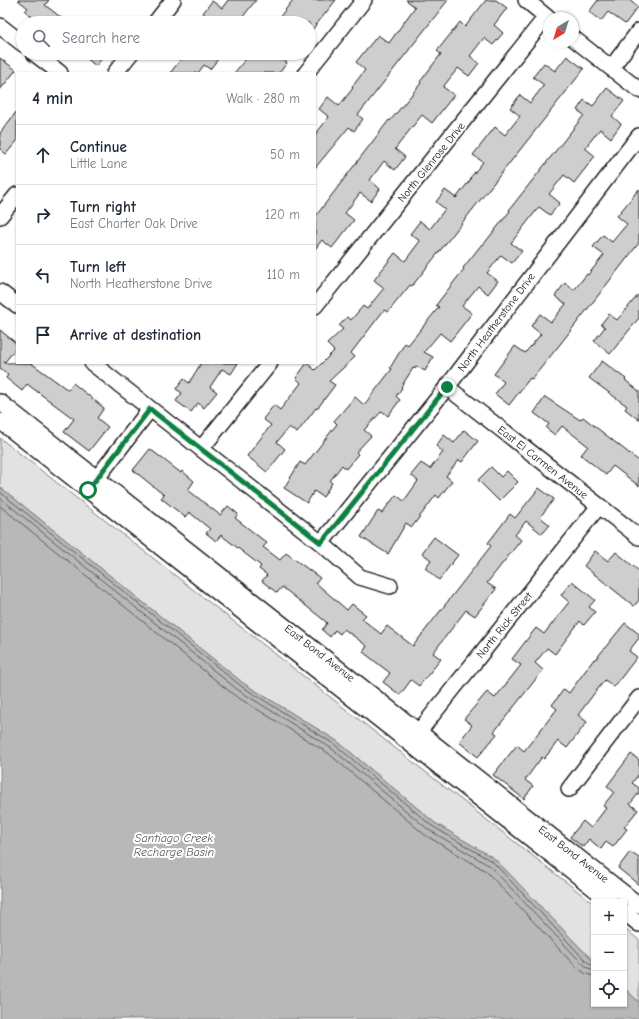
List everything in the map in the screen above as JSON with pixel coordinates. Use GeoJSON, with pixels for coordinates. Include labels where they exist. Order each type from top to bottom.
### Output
{"type":"FeatureCollection","features":[{"type":"Feature","properties":{"kind":"street"},"geometry":{"type":"LineString","coordinates":[[160,16],[173,0]]}},
{"type":"Feature","properties":{"kind":"street"},"geometry":{"type":"LineString","coordinates":[[307,72],[364,0]]}},
{"type":"Feature","properties":{"kind":"street"},"geometry":{"type":"LineString","coordinates":[[526,0],[543,14]]}},
{"type":"Feature","properties":{"kind":"street","name":"North Glenrose Drive"},"geometry":{"type":"LineString","coordinates":[[316,305],[543,24]]}},
{"type":"Feature","properties":{"kind":"street"},"geometry":{"type":"LineString","coordinates":[[0,26],[16,39]]}},
{"type":"Feature","properties":{"kind":"street"},"geometry":{"type":"LineString","coordinates":[[611,68],[639,31]]}},
{"type":"Feature","properties":{"kind":"street"},"geometry":{"type":"LineString","coordinates":[[579,43],[639,90]]}},
{"type":"Feature","properties":{"kind":"street"},"geometry":{"type":"LineString","coordinates":[[43,60],[59,72]]}},
{"type":"Feature","properties":{"kind":"street"},"geometry":{"type":"LineString","coordinates":[[116,72],[125,60]]}},
{"type":"Feature","properties":{"kind":"street","name":"North Heatherstone Drive"},"geometry":{"type":"LineString","coordinates":[[321,543],[447,387],[639,136]]}},
{"type":"Feature","properties":{"kind":"street"},"geometry":{"type":"LineString","coordinates":[[0,216],[16,196]]}},
{"type":"Feature","properties":{"kind":"street"},"geometry":{"type":"LineString","coordinates":[[0,292],[16,304]]}},
{"type":"Feature","properties":{"kind":"street"},"geometry":{"type":"LineString","coordinates":[[93,364],[321,543],[360,577],[390,586]]}},
{"type":"Feature","properties":{"kind":"street"},"geometry":{"type":"LineString","coordinates":[[201,449],[269,364]]}},
{"type":"Feature","properties":{"kind":"street","name":"East El Carmen Avenue"},"geometry":{"type":"LineString","coordinates":[[447,387],[639,537]]}},
{"type":"Feature","properties":{"kind":"street","name":"East Bond Avenue"},"geometry":{"type":"LineString","coordinates":[[0,402],[92,485],[409,743],[607,899]]}},
{"type":"Feature","properties":{"kind":"street"},"geometry":{"type":"LineString","coordinates":[[92,485],[150,409]]}},
{"type":"Feature","properties":{"kind":"street","name":"East Bond Avenue"},"geometry":{"type":"LineString","coordinates":[[0,421],[92,485],[419,732],[639,905]]}},
{"type":"Feature","properties":{"kind":"street","name":"North Rick Street"},"geometry":{"type":"LineString","coordinates":[[409,743],[599,506]]}},
{"type":"Feature","properties":{"kind":"street"},"geometry":{"type":"LineString","coordinates":[[569,788],[639,698]]}},
{"type":"Feature","properties":{"kind":"street"},"geometry":{"type":"LineString","coordinates":[[627,914],[639,924]]}},
{"type":"Feature","properties":{"kind":"shaded area"},"geometry":{"type":"Polygon","coordinates":[[[0,438],[591,902],[591,959],[495,859],[435,823],[337,741],[243,683],[0,487],[0,438]]]}},
{"type":"Feature","properties":{"kind":"shaded area"},"geometry":{"type":"Polygon","coordinates":[[[627,930],[639,940],[639,1002],[627,991],[627,930]]]}},
{"type":"Feature","properties":{"kind":"water","name":"Santiago Creek Recharge Basin"},"geometry":{"type":"Polygon","coordinates":[[[0,487],[243,683],[337,741],[435,823],[495,859],[591,959],[591,1007],[627,1007],[627,991],[639,1002],[639,1019],[0,1019],[0,487]]]}},
{"type":"Feature","properties":{"kind":"building"},"geometry":{"type":"Polygon","coordinates":[[[18,0],[49,0],[45,5],[59,16],[31,16],[25,11],[28,8],[18,0]]]}},
{"type":"Feature","properties":{"kind":"building"},"geometry":{"type":"Polygon","coordinates":[[[228,0],[256,0],[243,16],[207,16],[203,13],[212,1],[222,8],[228,0]]]}},
{"type":"Feature","properties":{"kind":"building"},"geometry":{"type":"Polygon","coordinates":[[[293,0],[336,0],[316,25],[316,16],[280,16],[293,0]]]}},
{"type":"Feature","properties":{"kind":"building"},"geometry":{"type":"Polygon","coordinates":[[[406,0],[448,0],[358,115],[363,119],[354,131],[349,127],[316,167],[316,134],[329,117],[319,109],[328,97],[339,106],[365,70],[356,62],[378,35],[389,43],[415,7],[406,0]]]}},
{"type":"Feature","properties":{"kind":"building"},"geometry":{"type":"Polygon","coordinates":[[[486,0],[496,0],[507,8],[494,25],[503,33],[493,45],[484,38],[470,56],[479,63],[469,76],[458,68],[443,87],[454,95],[432,123],[422,115],[395,149],[405,157],[395,170],[384,161],[370,180],[380,189],[371,201],[360,193],[345,213],[354,220],[332,248],[322,240],[316,248],[316,216],[389,120],[390,121],[421,83],[420,82],[441,54],[437,51],[460,22],[465,27],[486,0]]]}},
{"type":"Feature","properties":{"kind":"building"},"geometry":{"type":"Polygon","coordinates":[[[598,0],[629,0],[638,7],[625,24],[608,12],[601,21],[589,12],[598,0]]]}},
{"type":"Feature","properties":{"kind":"building"},"geometry":{"type":"Polygon","coordinates":[[[567,56],[584,69],[412,286],[410,285],[388,312],[384,310],[351,353],[355,357],[329,381],[335,385],[317,409],[316,408],[297,433],[289,427],[277,442],[285,449],[267,472],[247,456],[271,425],[263,419],[274,405],[280,410],[301,383],[296,378],[306,364],[315,370],[334,351],[327,344],[343,329],[339,326],[347,317],[351,320],[363,306],[367,309],[384,288],[374,280],[395,253],[405,261],[420,241],[410,234],[420,221],[430,229],[445,209],[436,202],[445,190],[456,198],[471,179],[470,178],[483,162],[473,155],[495,127],[505,135],[520,116],[510,108],[520,95],[530,103],[544,85],[533,77],[544,63],[555,71],[567,56]]]}},
{"type":"Feature","properties":{"kind":"building"},"geometry":{"type":"Polygon","coordinates":[[[0,58],[16,70],[0,90],[0,58]]]}},
{"type":"Feature","properties":{"kind":"building"},"geometry":{"type":"Polygon","coordinates":[[[88,60],[101,60],[96,66],[88,60]]]}},
{"type":"Feature","properties":{"kind":"building"},"geometry":{"type":"Polygon","coordinates":[[[180,60],[217,60],[210,69],[204,65],[199,72],[171,72],[180,60]]]}},
{"type":"Feature","properties":{"kind":"building"},"geometry":{"type":"Polygon","coordinates":[[[245,60],[283,60],[287,63],[280,72],[235,72],[245,60]]]}},
{"type":"Feature","properties":{"kind":"building"},"geometry":{"type":"Polygon","coordinates":[[[607,88],[624,101],[612,116],[621,124],[611,138],[600,129],[585,148],[595,156],[574,183],[564,175],[549,194],[560,203],[550,215],[539,207],[511,243],[522,251],[512,263],[501,255],[487,273],[498,281],[488,294],[478,286],[462,306],[472,313],[450,341],[440,333],[424,352],[433,357],[425,371],[416,366],[414,369],[413,368],[396,396],[400,400],[388,416],[382,411],[364,430],[371,436],[356,452],[358,454],[346,469],[342,465],[330,481],[332,483],[323,497],[314,491],[307,503],[284,488],[300,462],[305,465],[337,424],[334,421],[355,397],[364,405],[392,369],[390,368],[405,343],[408,345],[439,307],[436,305],[464,269],[463,268],[510,211],[509,210],[584,115],[577,110],[584,100],[593,106],[607,88]]]}},
{"type":"Feature","properties":{"kind":"building"},"geometry":{"type":"Polygon","coordinates":[[[16,112],[16,142],[6,154],[0,149],[0,133],[16,112]]]}},
{"type":"Feature","properties":{"kind":"building"},"geometry":{"type":"Polygon","coordinates":[[[639,189],[639,243],[561,343],[532,379],[530,378],[509,405],[495,394],[504,382],[494,374],[515,346],[525,353],[541,334],[531,326],[540,314],[551,322],[566,304],[555,296],[565,283],[574,290],[604,255],[593,247],[603,235],[612,242],[627,224],[617,216],[639,189]]]}},
{"type":"Feature","properties":{"kind":"building"},"geometry":{"type":"Polygon","coordinates":[[[639,294],[639,318],[610,354],[594,341],[605,327],[601,324],[609,314],[617,320],[639,294]]]}},
{"type":"Feature","properties":{"kind":"building"},"geometry":{"type":"Polygon","coordinates":[[[0,330],[16,343],[16,348],[4,363],[32,364],[68,390],[73,383],[104,408],[97,418],[108,427],[89,451],[64,432],[74,419],[27,384],[22,391],[6,378],[8,375],[0,369],[0,330]]]}},
{"type":"Feature","properties":{"kind":"building"},"geometry":{"type":"Polygon","coordinates":[[[602,361],[639,391],[639,420],[625,409],[627,406],[589,378],[602,361]]]}},
{"type":"Feature","properties":{"kind":"building"},"geometry":{"type":"Polygon","coordinates":[[[200,364],[237,364],[231,374],[222,369],[210,387],[217,392],[204,408],[198,403],[191,412],[176,401],[182,393],[176,389],[184,379],[189,383],[200,364]]]}},
{"type":"Feature","properties":{"kind":"building"},"geometry":{"type":"Polygon","coordinates":[[[545,397],[580,420],[583,417],[639,461],[639,486],[613,466],[606,475],[581,455],[588,446],[562,426],[555,435],[546,428],[549,424],[534,413],[545,397]]]}},
{"type":"Feature","properties":{"kind":"building"},"geometry":{"type":"Polygon","coordinates":[[[464,430],[478,441],[462,462],[459,460],[446,476],[452,481],[439,498],[436,495],[412,527],[406,523],[388,554],[361,537],[378,511],[382,513],[396,495],[404,501],[418,481],[411,475],[421,463],[430,469],[443,452],[436,446],[444,435],[454,443],[464,430]]]}},
{"type":"Feature","properties":{"kind":"building"},"geometry":{"type":"Polygon","coordinates":[[[150,449],[194,481],[188,490],[220,515],[228,506],[238,514],[235,518],[267,543],[263,547],[280,560],[286,553],[320,578],[316,583],[347,610],[352,604],[366,615],[362,619],[381,634],[387,626],[413,646],[491,546],[488,543],[510,514],[515,518],[539,488],[554,499],[540,517],[550,525],[542,534],[526,521],[515,535],[521,540],[487,583],[496,589],[475,616],[466,610],[433,653],[441,659],[419,686],[411,680],[400,695],[383,682],[390,673],[363,652],[367,646],[344,629],[340,634],[335,630],[330,637],[322,630],[327,623],[320,617],[282,587],[277,593],[262,581],[267,575],[259,569],[261,566],[221,535],[216,541],[206,533],[210,529],[189,512],[185,517],[161,498],[164,495],[133,470],[150,449]]]}},
{"type":"Feature","properties":{"kind":"building"},"geometry":{"type":"Polygon","coordinates":[[[491,467],[501,477],[507,471],[518,482],[499,501],[478,480],[491,467]]]}},
{"type":"Feature","properties":{"kind":"building"},"geometry":{"type":"Polygon","coordinates":[[[434,537],[458,555],[439,580],[425,568],[431,560],[422,553],[434,537]]]}},
{"type":"Feature","properties":{"kind":"building"},"geometry":{"type":"Polygon","coordinates":[[[595,551],[608,561],[616,552],[639,571],[639,600],[634,606],[584,566],[595,551]]]}},
{"type":"Feature","properties":{"kind":"building"},"geometry":{"type":"Polygon","coordinates":[[[572,581],[595,600],[589,607],[595,612],[584,625],[580,621],[555,654],[547,648],[535,663],[543,670],[494,732],[497,734],[478,757],[459,742],[472,725],[464,719],[487,692],[495,698],[521,665],[512,659],[536,628],[544,634],[569,602],[561,595],[572,581]]]}},
{"type":"Feature","properties":{"kind":"building"},"geometry":{"type":"Polygon","coordinates":[[[625,623],[639,634],[639,638],[629,651],[637,657],[614,687],[605,680],[593,695],[578,715],[587,722],[567,748],[558,741],[544,759],[542,757],[525,780],[533,786],[524,799],[493,775],[517,745],[524,751],[557,709],[552,705],[564,689],[569,693],[594,659],[595,660],[625,623]]]}},
{"type":"Feature","properties":{"kind":"building"},"geometry":{"type":"Polygon","coordinates":[[[631,754],[639,760],[639,774],[632,783],[639,788],[639,793],[630,804],[638,810],[624,827],[627,829],[613,847],[606,842],[601,849],[589,839],[583,847],[570,837],[583,821],[591,828],[606,808],[603,806],[614,792],[607,786],[631,754]]]}},
{"type":"Feature","properties":{"kind":"building"},"geometry":{"type":"Polygon","coordinates":[[[630,852],[639,858],[639,885],[618,868],[630,852]]]}},
{"type":"Feature","properties":{"kind":"route"},"geometry":{"type":"LineString","coordinates":[[88,490],[150,409],[321,543],[447,387]]}}]}
